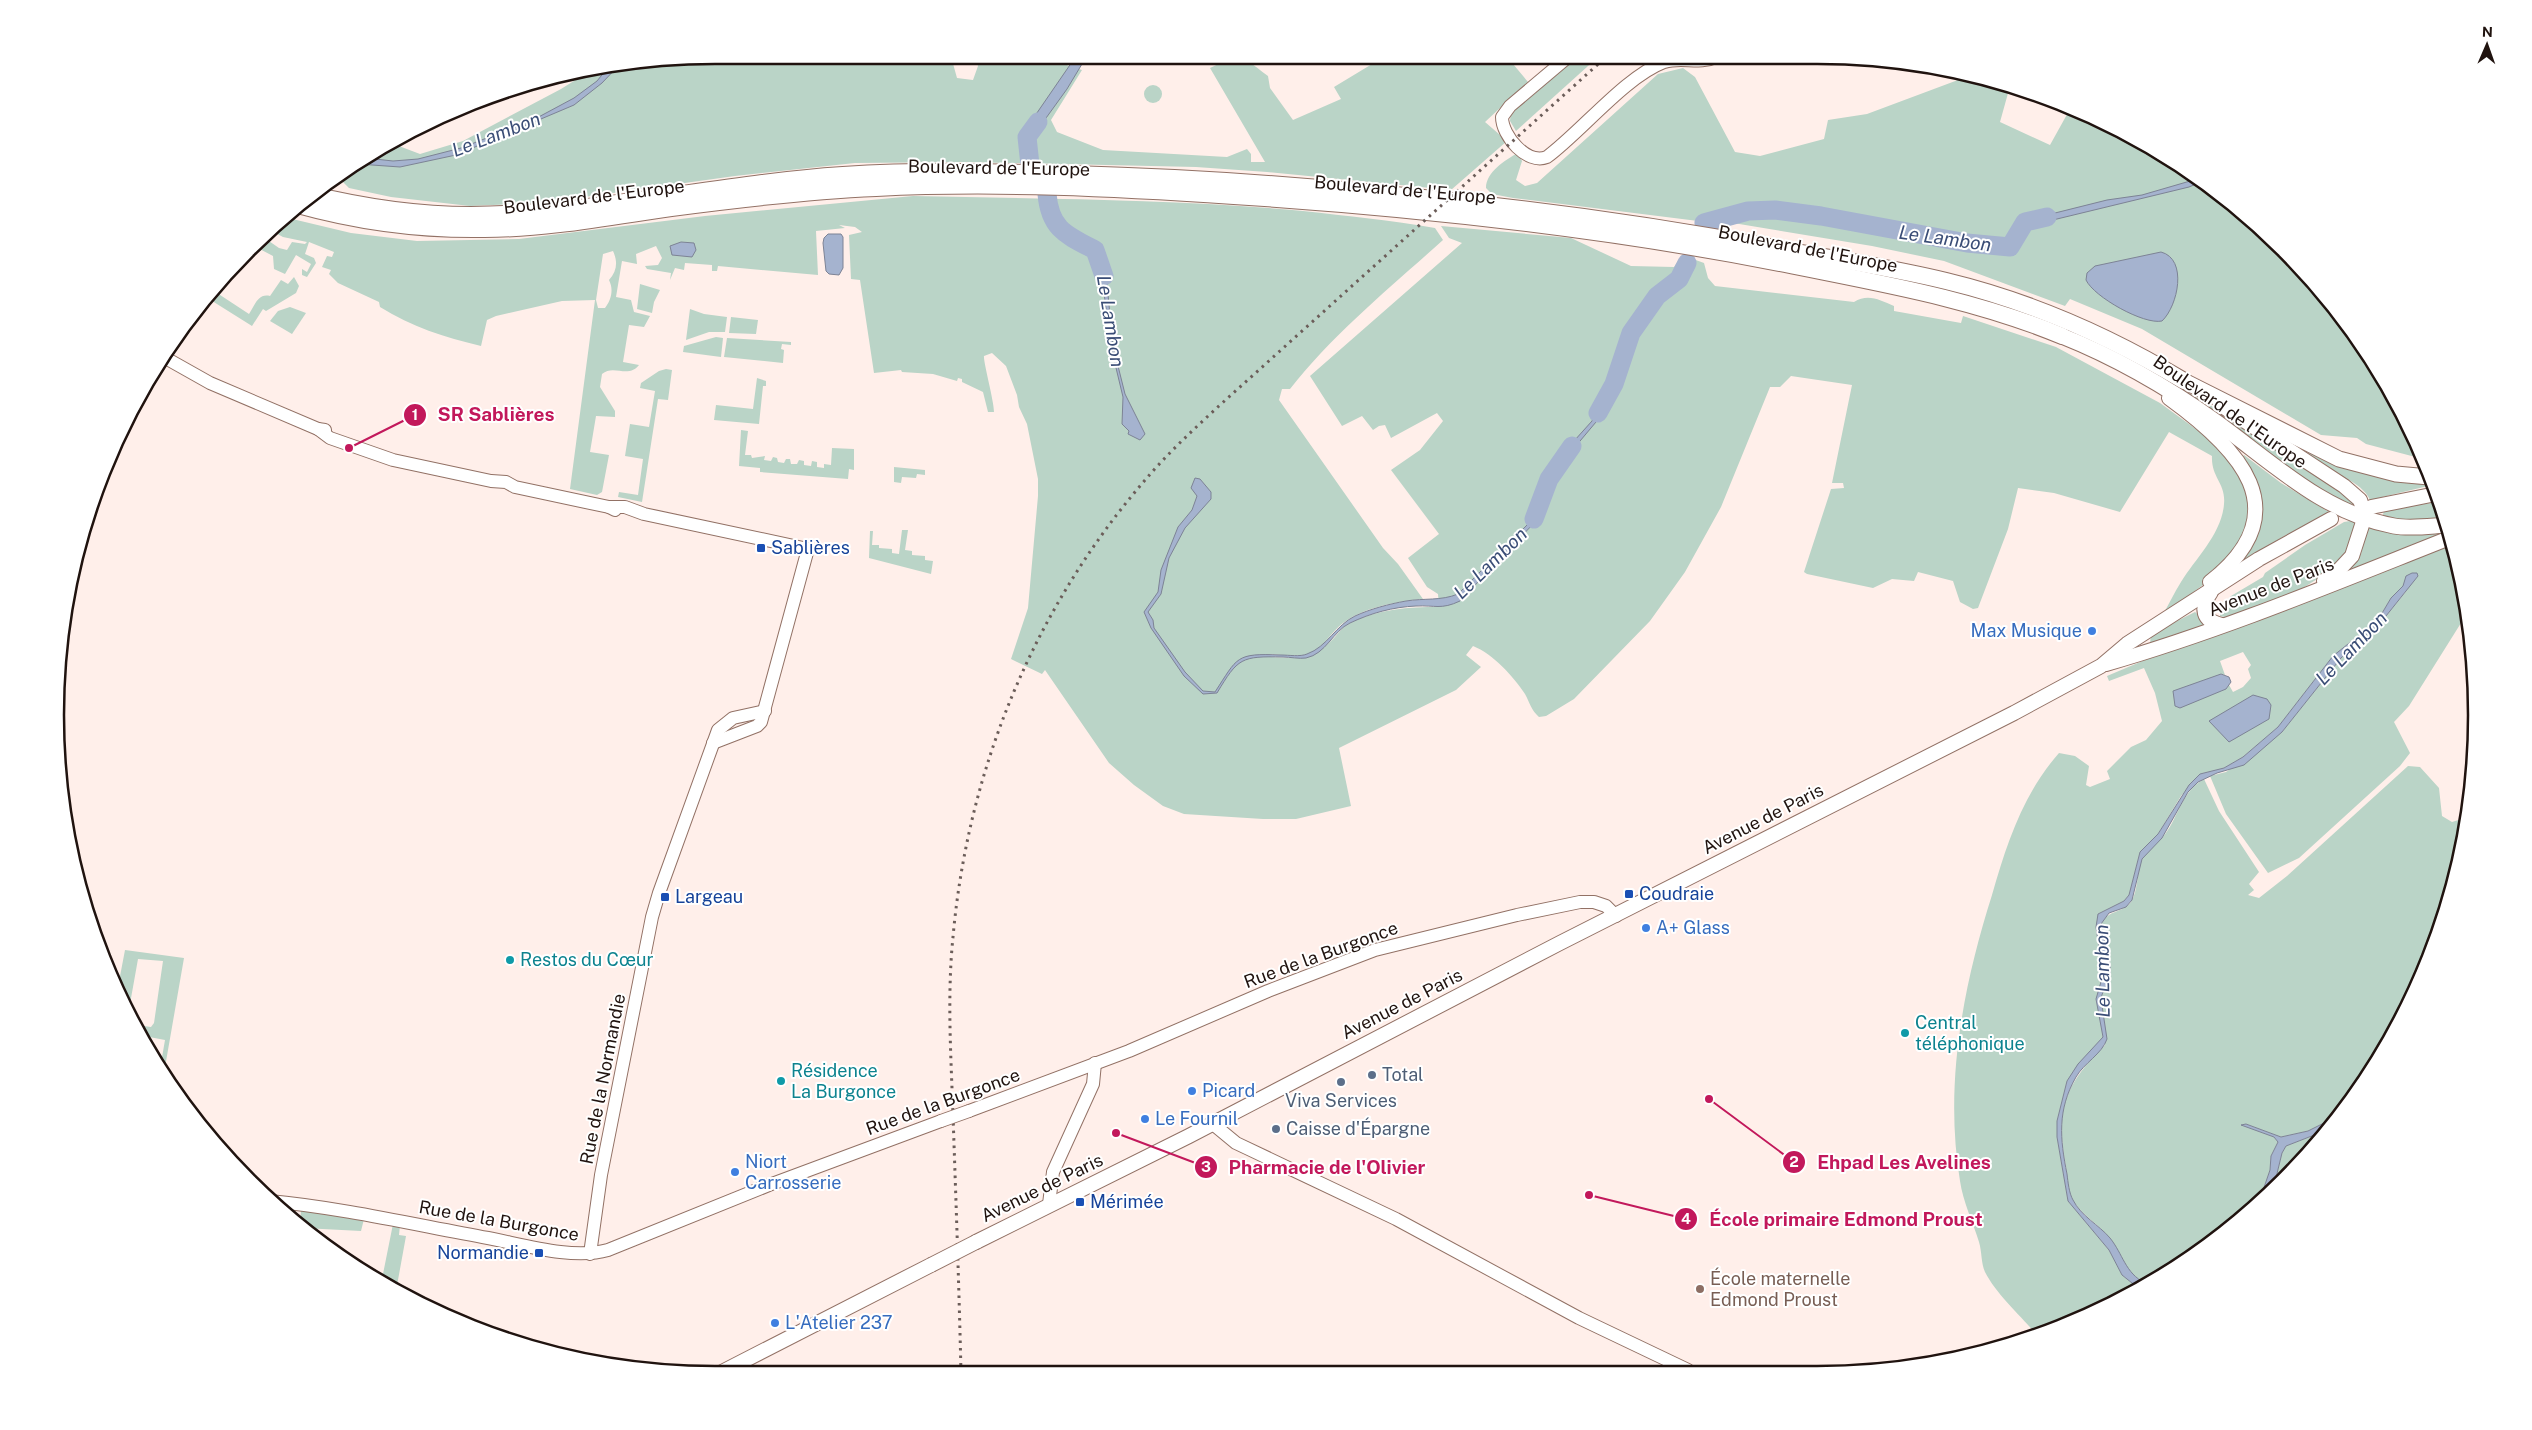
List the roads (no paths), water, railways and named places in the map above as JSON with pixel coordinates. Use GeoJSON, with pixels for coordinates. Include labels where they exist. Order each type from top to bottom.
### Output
{"type":"FeatureCollection","features":[{"type":"Feature","properties":{"kind":"highway","name":"Boulevard de l'Europe"},"geometry":{"type":"LineString","coordinates":[[321,196],[390,210],[454,215],[491,214],[561,210],[786,180],[915,172],[979,171],[1179,178],[1370,192],[1552,212],[1654,227],[1947,281],[1996,295],[2077,326],[2157,364],[2184,381]]}},
{"type":"Feature","properties":{"kind":"highway","name":"Boulevard de l'Europe"},"geometry":{"type":"LineString","coordinates":[[308,207],[368,221],[431,228],[486,229],[552,225],[768,196],[877,188],[999,186],[1191,193],[1314,202],[1493,218],[1672,244],[1926,294],[1996,313],[2062,336]]}},
{"type":"Feature","properties":{"kind":"highway"},"geometry":{"type":"LineString","coordinates":[[331,189],[408,206],[491,214]]}},
{"type":"Feature","properties":{"kind":"highway"},"geometry":{"type":"LineString","coordinates":[[300,213],[360,227],[394,230],[431,228]]}},
{"type":"Feature","properties":{"kind":"main road","name":"Boulevard de l'Europe"},"geometry":{"type":"LineString","coordinates":[[2062,336],[2092,348],[2153,380],[2215,422],[2302,487],[2336,506],[2367,512],[2395,526],[2440,525]]}},
{"type":"Feature","properties":{"kind":"main road"},"geometry":{"type":"LineString","coordinates":[[2062,336],[2122,368],[2182,407],[2217,436],[2234,455],[2248,477],[2256,508],[2248,541],[2234,562],[2197,593],[2185,607]]}},
{"type":"Feature","properties":{"kind":"main road","name":"Boulevard de l'Europe"},"geometry":{"type":"LineString","coordinates":[[2184,381],[2339,459],[2376,470],[2423,476]]}},
{"type":"Feature","properties":{"kind":"main road"},"geometry":{"type":"LineString","coordinates":[[2184,381],[2356,494],[2363,509],[2367,512]]}},
{"type":"Feature","properties":{"kind":"main road"},"geometry":{"type":"LineString","coordinates":[[2367,512],[2430,496]]}},
{"type":"Feature","properties":{"kind":"main road"},"geometry":{"type":"LineString","coordinates":[[2307,593],[2348,562],[2355,550],[2367,512]]}},
{"type":"Feature","properties":{"kind":"main road","name":"Avenue de Paris"},"geometry":{"type":"LineString","coordinates":[[734,1366],[1049,1204],[1213,1124],[2014,713],[2100,666],[2127,644],[2259,559],[2331,519]]}},
{"type":"Feature","properties":{"kind":"main road","name":"Avenue de Paris"},"geometry":{"type":"LineString","coordinates":[[2100,666],[2156,650],[2444,540]]}},
{"type":"Feature","properties":{"kind":"main road"},"geometry":{"type":"LineString","coordinates":[[2212,591],[2204,602],[2204,616],[2222,625]]}},
{"type":"Feature","properties":{"kind":"street"},"geometry":{"type":"LineString","coordinates":[[1560,64],[1505,111],[1502,122],[1508,136],[1530,157],[1542,160],[1552,154],[1609,102],[1653,67],[1662,64]]}},
{"type":"Feature","properties":{"kind":"street","name":"Rue de la Normandie"},"geometry":{"type":"LineString","coordinates":[[169,360],[210,383],[318,429],[342,436],[354,445],[406,463],[490,481],[506,482],[516,487],[609,506],[624,513],[644,514],[808,549],[764,711],[726,721],[718,730],[652,917],[601,1175],[590,1254]]}},
{"type":"Feature","properties":{"kind":"street","name":"Rue de la Burgonce"},"geometry":{"type":"LineString","coordinates":[[284,1203],[544,1248],[590,1254],[608,1250],[752,1192],[1095,1063],[1299,979],[1375,950],[1500,919],[1580,902],[1594,902],[1606,906],[1616,916]]}},
{"type":"Feature","properties":{"kind":"street"},"geometry":{"type":"LineString","coordinates":[[1049,1204],[1053,1172],[1093,1084],[1095,1063]]}},
{"type":"Feature","properties":{"kind":"street"},"geometry":{"type":"LineString","coordinates":[[1213,1124],[1236,1143],[1396,1219],[1580,1318],[1680,1366]]}},
{"type":"Feature","properties":{"kind":"water"},"geometry":{"type":"Polygon","coordinates":[[[1071,64],[1082,64],[1067,89],[1028,143],[1020,142],[1030,123],[1071,64]]]}},
{"type":"Feature","properties":{"kind":"water"},"geometry":{"type":"Polygon","coordinates":[[[613,72],[602,83],[574,105],[456,155],[400,167],[368,165],[376,159],[393,161],[418,159],[461,148],[533,120],[574,98],[597,81],[603,73],[613,72]]]}},
{"type":"Feature","properties":{"kind":"water"},"geometry":{"type":"Polygon","coordinates":[[[2189,181],[2194,185],[2057,219],[2024,224],[2023,221],[2107,200],[2142,195],[2189,181]]]}},
{"type":"Feature","properties":{"kind":"water"},"geometry":{"type":"Polygon","coordinates":[[[1055,225],[1068,235],[1091,246],[1101,259],[1106,274],[1113,346],[1125,394],[1145,434],[1140,440],[1128,434],[1129,431],[1122,424],[1123,397],[1111,347],[1100,262],[1091,249],[1066,236],[1055,225]]]}},
{"type":"Feature","properties":{"kind":"water"},"geometry":{"type":"Polygon","coordinates":[[[828,234],[841,234],[843,237],[843,268],[839,275],[829,274],[826,271],[823,243],[824,238],[828,234]]]}},
{"type":"Feature","properties":{"kind":"water"},"geometry":{"type":"Polygon","coordinates":[[[681,242],[694,243],[696,250],[692,257],[672,255],[670,246],[681,242]]]}},
{"type":"Feature","properties":{"kind":"water"},"geometry":{"type":"Polygon","coordinates":[[[2161,252],[2169,256],[2175,264],[2178,284],[2172,305],[2162,321],[2144,319],[2120,308],[2099,294],[2086,280],[2087,273],[2095,266],[2161,252]]]}},
{"type":"Feature","properties":{"kind":"water"},"geometry":{"type":"Polygon","coordinates":[[[1675,279],[1679,280],[1651,304],[1635,328],[1624,360],[1596,422],[1559,466],[1535,522],[1460,601],[1443,606],[1399,608],[1366,616],[1344,627],[1319,652],[1306,658],[1258,657],[1242,661],[1230,672],[1217,693],[1203,694],[1184,676],[1151,628],[1144,612],[1158,592],[1161,570],[1178,527],[1192,510],[1197,496],[1191,488],[1195,478],[1200,479],[1211,492],[1211,499],[1185,528],[1169,558],[1161,594],[1148,612],[1153,620],[1154,628],[1185,672],[1203,691],[1215,692],[1234,664],[1246,657],[1255,655],[1304,655],[1314,651],[1348,620],[1361,613],[1400,602],[1445,598],[1458,594],[1532,520],[1565,451],[1592,421],[1617,371],[1633,326],[1646,306],[1675,279]]]}},
{"type":"Feature","properties":{"kind":"water"},"geometry":{"type":"Polygon","coordinates":[[[2417,573],[2418,576],[2382,621],[2341,658],[2282,732],[2244,765],[2217,773],[2198,782],[2188,792],[2162,838],[2142,859],[2132,900],[2126,907],[2109,913],[2101,924],[2109,957],[2110,970],[2109,980],[2101,999],[2107,1039],[2101,1049],[2079,1072],[2070,1089],[2063,1113],[2063,1149],[2069,1187],[2076,1206],[2110,1238],[2129,1269],[2140,1280],[2133,1284],[2122,1275],[2109,1250],[2068,1201],[2057,1137],[2057,1121],[2067,1081],[2078,1064],[2103,1037],[2096,999],[2103,975],[2096,927],[2098,914],[2124,901],[2129,895],[2140,852],[2158,834],[2189,785],[2200,774],[2224,768],[2243,757],[2278,727],[2333,656],[2378,620],[2391,598],[2403,586],[2406,576],[2417,573]]]}},
{"type":"Feature","properties":{"kind":"water"},"geometry":{"type":"Polygon","coordinates":[[[2221,674],[2229,677],[2231,682],[2226,689],[2180,708],[2175,706],[2173,691],[2221,674]]]}},
{"type":"Feature","properties":{"kind":"water"},"geometry":{"type":"Polygon","coordinates":[[[2253,695],[2267,699],[2271,705],[2269,719],[2229,742],[2209,721],[2253,695]]]}},
{"type":"Feature","properties":{"kind":"water"},"geometry":{"type":"Polygon","coordinates":[[[2324,1123],[2314,1135],[2286,1146],[2282,1153],[2276,1178],[2263,1189],[2270,1170],[2271,1156],[2278,1142],[2274,1137],[2241,1125],[2246,1124],[2281,1137],[2308,1131],[2324,1123]]]}},
{"type":"Feature","properties":{"kind":"waterway","name":"Le Lambon"},"geometry":{"type":"LineString","coordinates":[[1030,165],[1027,137],[1038,122]]}},
{"type":"Feature","properties":{"kind":"waterway","name":"Le Lambon"},"geometry":{"type":"LineString","coordinates":[[1047,194],[1049,206],[1056,223],[1068,235],[1095,250],[1104,276]]}},
{"type":"Feature","properties":{"kind":"waterway","name":"Le Lambon"},"geometry":{"type":"LineString","coordinates":[[1704,223],[1748,211],[1775,210],[1821,216],[1967,243],[2010,247],[2025,222],[2047,217]]}},
{"type":"Feature","properties":{"kind":"waterway","name":"Le Lambon"},"geometry":{"type":"LineString","coordinates":[[1598,413],[1614,384],[1631,333],[1657,296],[1679,279],[1687,263]]}},
{"type":"Feature","properties":{"kind":"waterway","name":"Le Lambon"},"geometry":{"type":"LineString","coordinates":[[1534,519],[1549,479],[1572,446]]}},
{"type":"Feature","properties":{"kind":"railway"},"geometry":{"type":"LineString","coordinates":[[961,1366],[950,1026],[950,981],[953,937],[961,874],[974,812],[991,752],[1014,693],[1040,636],[1071,581],[1106,528],[1172,450],[1598,64]]}},
{"type":"Feature","properties":{"kind":"place","name":"SR Sablières"},"geometry":{"type":"Point","coordinates":[349,448]}},
{"type":"Feature","properties":{"kind":"place","name":"Sablières"},"geometry":{"type":"Point","coordinates":[761,548]}},
{"type":"Feature","properties":{"kind":"place","name":"Max Musique"},"geometry":{"type":"Point","coordinates":[2092,631]}},
{"type":"Feature","properties":{"kind":"place","name":"Coudraie"},"geometry":{"type":"Point","coordinates":[1629,894]}},
{"type":"Feature","properties":{"kind":"place","name":"Largeau"},"geometry":{"type":"Point","coordinates":[665,897]}},
{"type":"Feature","properties":{"kind":"place","name":"A+ Glass"},"geometry":{"type":"Point","coordinates":[1646,928]}},
{"type":"Feature","properties":{"kind":"place","name":"Restos du Cœur"},"geometry":{"type":"Point","coordinates":[510,960]}},
{"type":"Feature","properties":{"kind":"place","name":"Central téléphonique"},"geometry":{"type":"Point","coordinates":[1905,1033]}},
{"type":"Feature","properties":{"kind":"place","name":"Total"},"geometry":{"type":"Point","coordinates":[1372,1075]}},
{"type":"Feature","properties":{"kind":"place","name":"Résidence La Burgonce"},"geometry":{"type":"Point","coordinates":[781,1081]}},
{"type":"Feature","properties":{"kind":"place","name":"Viva Services"},"geometry":{"type":"Point","coordinates":[1341,1082]}},
{"type":"Feature","properties":{"kind":"place","name":"Picard"},"geometry":{"type":"Point","coordinates":[1192,1091]}},
{"type":"Feature","properties":{"kind":"place","name":"Ehpad Les Avelines"},"geometry":{"type":"Point","coordinates":[1709,1099]}},
{"type":"Feature","properties":{"kind":"place","name":"Le Fournil"},"geometry":{"type":"Point","coordinates":[1145,1119]}},
{"type":"Feature","properties":{"kind":"place","name":"Caisse d'Épargne"},"geometry":{"type":"Point","coordinates":[1276,1129]}},
{"type":"Feature","properties":{"kind":"place","name":"Pharmacie de l'Olivier"},"geometry":{"type":"Point","coordinates":[1116,1133]}},
{"type":"Feature","properties":{"kind":"place","name":"Niort Carrosserie"},"geometry":{"type":"Point","coordinates":[735,1172]}},
{"type":"Feature","properties":{"kind":"place","name":"École primaire Edmond Proust"},"geometry":{"type":"Point","coordinates":[1589,1195]}},
{"type":"Feature","properties":{"kind":"place","name":"Mérimée"},"geometry":{"type":"Point","coordinates":[1080,1202]}},
{"type":"Feature","properties":{"kind":"place","name":"Normandie"},"geometry":{"type":"Point","coordinates":[539,1253]}},
{"type":"Feature","properties":{"kind":"place","name":"École maternelle Edmond Proust"},"geometry":{"type":"Point","coordinates":[1700,1289]}},
{"type":"Feature","properties":{"kind":"place","name":"L'Atelier 237"},"geometry":{"type":"Point","coordinates":[775,1323]}}]}
